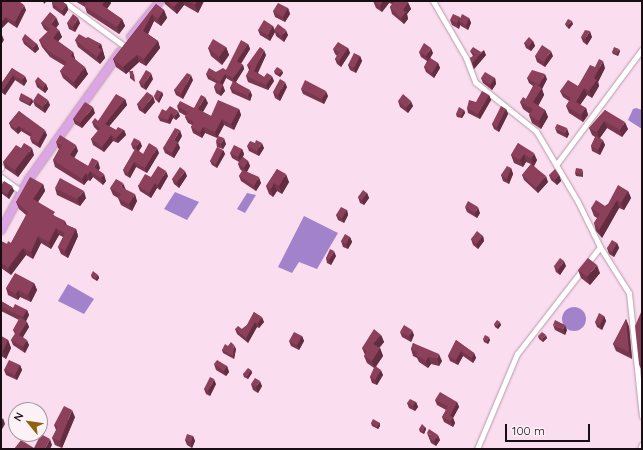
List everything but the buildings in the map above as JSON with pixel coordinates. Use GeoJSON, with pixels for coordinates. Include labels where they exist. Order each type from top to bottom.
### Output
{"type":"FeatureCollection","features":[{"type":"Feature","properties":{"kind":"main road"},"geometry":{"type":"LineString","coordinates":[[1,230],[22,192],[124,46],[160,1]]}},
{"type":"Feature","properties":{"kind":"street"},"geometry":{"type":"LineString","coordinates":[[63,1],[124,46]]}},
{"type":"Feature","properties":{"kind":"street"},"geometry":{"type":"LineString","coordinates":[[433,1],[466,58],[476,82],[536,130],[600,247],[629,294],[642,416]]}},
{"type":"Feature","properties":{"kind":"street"},"geometry":{"type":"LineString","coordinates":[[556,165],[642,49]]}},
{"type":"Feature","properties":{"kind":"street"},"geometry":{"type":"LineString","coordinates":[[1,177],[22,192]]}},
{"type":"Feature","properties":{"kind":"street"},"geometry":{"type":"LineString","coordinates":[[477,449],[517,354],[600,247]]}},
{"type":"Feature","properties":{"kind":"street"},"geometry":{"type":"LineString","coordinates":[[640,449],[642,444]]}},
{"type":"Feature","properties":{"kind":"shaded area"},"geometry":{"type":"Polygon","coordinates":[[[636,108],[642,110],[642,129],[628,120],[633,109],[636,108]]]}},
{"type":"Feature","properties":{"kind":"shaded area"},"geometry":{"type":"Polygon","coordinates":[[[175,192],[199,202],[187,220],[164,209],[175,192]]]}},
{"type":"Feature","properties":{"kind":"shaded area"},"geometry":{"type":"Polygon","coordinates":[[[247,193],[256,195],[245,213],[237,209],[247,193]]]}},
{"type":"Feature","properties":{"kind":"shaded area"},"geometry":{"type":"Polygon","coordinates":[[[304,216],[338,233],[317,269],[299,262],[292,273],[278,267],[304,216]]]}},
{"type":"Feature","properties":{"kind":"shaded area"},"geometry":{"type":"Polygon","coordinates":[[[68,284],[94,299],[84,314],[58,301],[68,284]]]}},
{"type":"Feature","properties":{"kind":"shaded area"},"geometry":{"type":"Polygon","coordinates":[[[574,307],[583,310],[586,319],[583,328],[574,331],[565,328],[562,319],[565,310],[574,307]]]}}]}
